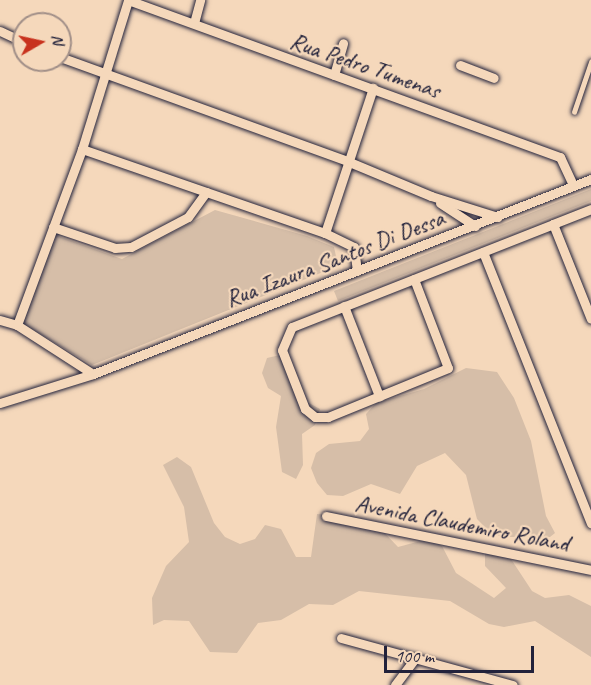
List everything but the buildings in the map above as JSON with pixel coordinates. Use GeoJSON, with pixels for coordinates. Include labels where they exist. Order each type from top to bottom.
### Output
{"type":"FeatureCollection","features":[{"type":"Feature","properties":{"kind":"street"},"geometry":{"type":"LineString","coordinates":[[17,325],[82,149],[128,0]]}},
{"type":"Feature","properties":{"kind":"street","name":"Rua Pedro Tumenas"},"geometry":{"type":"LineString","coordinates":[[128,0],[560,157],[573,185]]}},
{"type":"Feature","properties":{"kind":"street"},"geometry":{"type":"LineString","coordinates":[[194,23],[200,0]]}},
{"type":"Feature","properties":{"kind":"street"},"geometry":{"type":"LineString","coordinates":[[334,75],[343,43]]}},
{"type":"Feature","properties":{"kind":"street"},"geometry":{"type":"LineString","coordinates":[[72,62],[105,77],[347,161],[431,196],[498,217]]}},
{"type":"Feature","properties":{"kind":"street"},"geometry":{"type":"LineString","coordinates":[[460,65],[494,78]]}},
{"type":"Feature","properties":{"kind":"street"},"geometry":{"type":"LineString","coordinates":[[325,232],[373,88]]}},
{"type":"Feature","properties":{"kind":"street"},"geometry":{"type":"LineString","coordinates":[[82,149],[325,232],[354,247],[357,272]]}},
{"type":"Feature","properties":{"kind":"street","name":"Rua Izaura Santos Di Dessa"},"geometry":{"type":"LineString","coordinates":[[0,403],[93,375],[591,179]]}},
{"type":"Feature","properties":{"kind":"street"},"geometry":{"type":"LineString","coordinates":[[53,227],[115,248],[131,247],[188,217],[206,192]]}},
{"type":"Feature","properties":{"kind":"street"},"geometry":{"type":"LineString","coordinates":[[431,196],[475,226]]}},
{"type":"Feature","properties":{"kind":"street","name":"Rua Izaura Santos Di Dessa"},"geometry":{"type":"LineString","coordinates":[[379,396],[328,417],[315,417],[305,409],[282,350],[285,336],[292,327],[591,209]]}},
{"type":"Feature","properties":{"kind":"street"},"geometry":{"type":"LineString","coordinates":[[553,224],[591,320]]}},
{"type":"Feature","properties":{"kind":"street"},"geometry":{"type":"LineString","coordinates":[[483,252],[591,523]]}},
{"type":"Feature","properties":{"kind":"street"},"geometry":{"type":"LineString","coordinates":[[344,306],[379,396],[448,368],[414,279]]}},
{"type":"Feature","properties":{"kind":"street"},"geometry":{"type":"LineString","coordinates":[[0,320],[17,325],[93,375]]}},
{"type":"Feature","properties":{"kind":"street","name":"Avenida Claudemiro Roland"},"geometry":{"type":"LineString","coordinates":[[326,516],[591,570]]}},
{"type":"Feature","properties":{"kind":"street"},"geometry":{"type":"LineString","coordinates":[[341,638],[513,685]]}},
{"type":"Feature","properties":{"kind":"street"},"geometry":{"type":"LineString","coordinates":[[394,685],[416,658]]}},
{"type":"Feature","properties":{"kind":"lane"},"geometry":{"type":"LineString","coordinates":[[574,112],[591,62]]}},
{"type":"Feature","properties":{"kind":"shaded area"},"geometry":{"type":"Polygon","coordinates":[[[591,189],[591,201],[338,301],[334,291],[591,189]]]}},
{"type":"Feature","properties":{"kind":"shaded area"},"geometry":{"type":"Polygon","coordinates":[[[215,210],[307,236],[334,247],[337,261],[333,268],[92,365],[22,323],[55,235],[122,259],[215,210]]]}},
{"type":"Feature","properties":{"kind":"shaded area"},"geometry":{"type":"Polygon","coordinates":[[[280,355],[297,373],[298,389],[307,402],[320,409],[315,425],[302,434],[303,465],[296,479],[282,472],[276,427],[281,396],[268,388],[262,373],[267,358],[280,355]]]}},
{"type":"Feature","properties":{"kind":"shaded area"},"geometry":{"type":"Polygon","coordinates":[[[466,368],[497,372],[514,398],[531,441],[546,516],[555,533],[550,537],[501,537],[488,530],[477,519],[466,475],[445,453],[417,466],[400,494],[371,484],[343,496],[327,495],[317,483],[311,468],[316,453],[329,444],[360,441],[369,429],[366,414],[376,403],[424,389],[466,368]]]}},
{"type":"Feature","properties":{"kind":"shaded area"},"geometry":{"type":"Polygon","coordinates":[[[177,457],[191,467],[214,523],[225,537],[240,544],[255,539],[265,525],[281,529],[296,557],[311,557],[317,514],[355,517],[378,526],[398,547],[428,539],[442,546],[456,573],[494,598],[506,588],[485,566],[485,550],[509,556],[532,591],[545,598],[569,595],[591,606],[591,657],[535,621],[504,627],[489,624],[450,601],[359,591],[333,605],[309,604],[281,620],[258,623],[237,653],[210,652],[189,621],[164,620],[153,625],[152,598],[166,566],[189,542],[184,507],[163,465],[177,457]]]}}]}
